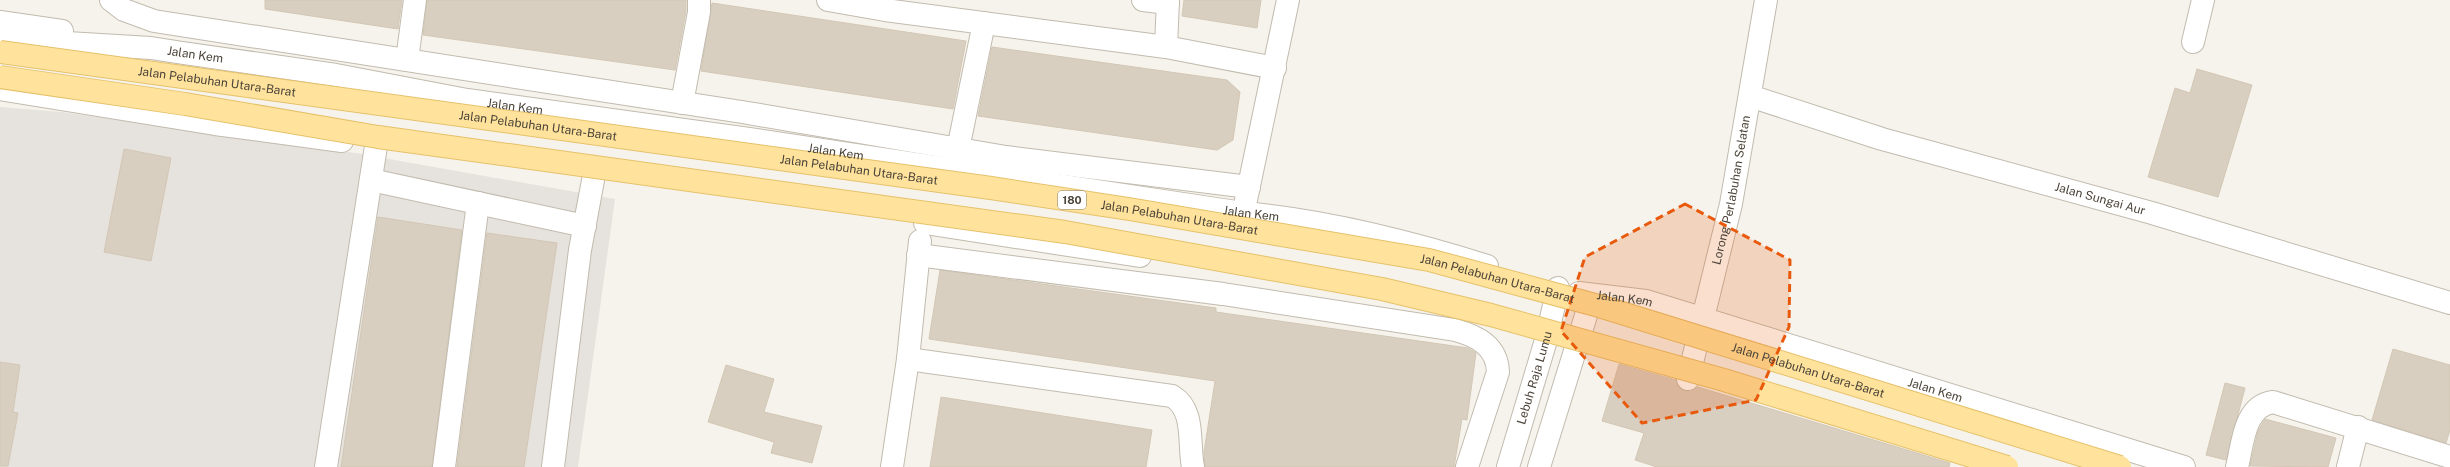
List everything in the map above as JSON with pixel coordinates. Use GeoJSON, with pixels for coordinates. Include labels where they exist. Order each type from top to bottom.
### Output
{"type":"FeatureCollection","features":[{"type":"Feature","properties":{"kind":"main road","name":"Jalan Pelabuhan Utara-Barat"},"geometry":{"type":"LineString","coordinates":[[0,52],[991,188],[1129,209],[1429,260],[1599,306],[2120,467]]}},
{"type":"Feature","properties":{"kind":"main road"},"geometry":{"type":"LineString","coordinates":[[0,77],[185,104],[378,137],[1065,232],[1382,289],[1491,315],[1724,380],[2007,467]]}},
{"type":"Feature","properties":{"kind":"street"},"geometry":{"type":"LineString","coordinates":[[111,0],[124,10],[154,21],[682,103],[1006,157],[1249,187]]}},
{"type":"Feature","properties":{"kind":"street"},"geometry":{"type":"LineString","coordinates":[[407,60],[415,0]]}},
{"type":"Feature","properties":{"kind":"street"},"geometry":{"type":"LineString","coordinates":[[682,103],[699,12],[699,0]]}},
{"type":"Feature","properties":{"kind":"street"},"geometry":{"type":"LineString","coordinates":[[828,0],[887,5],[984,23],[1166,47],[1275,68]]}},
{"type":"Feature","properties":{"kind":"street"},"geometry":{"type":"LineString","coordinates":[[1143,0],[1168,2],[1166,47]]}},
{"type":"Feature","properties":{"kind":"street"},"geometry":{"type":"LineString","coordinates":[[1243,213],[1275,68],[1288,0]]}},
{"type":"Feature","properties":{"kind":"street","name":"Lorong Perlabuhan Selatan"},"geometry":{"type":"LineString","coordinates":[[1688,379],[1731,204],[1766,0]]}},
{"type":"Feature","properties":{"kind":"street"},"geometry":{"type":"LineString","coordinates":[[2193,42],[2203,0]]}},
{"type":"Feature","properties":{"kind":"street","name":"Jalan Kem"},"geometry":{"type":"LineString","coordinates":[[0,22],[114,38],[151,48]]}},
{"type":"Feature","properties":{"kind":"street"},"geometry":{"type":"LineString","coordinates":[[958,149],[984,23]]}},
{"type":"Feature","properties":{"kind":"street","name":"Jalan Kem"},"geometry":{"type":"LineString","coordinates":[[0,39],[151,48],[336,75],[467,100],[756,140],[1243,213],[1276,216],[1430,248],[1558,288],[1592,296],[1646,301],[1703,318],[1836,362],[2184,467]]}},
{"type":"Feature","properties":{"kind":"street"},"geometry":{"type":"LineString","coordinates":[[0,89],[215,124],[594,175],[1242,271],[1408,302],[1688,379],[1984,467]]}},
{"type":"Feature","properties":{"kind":"street","name":"Jalan Sungai Aur"},"geometry":{"type":"LineString","coordinates":[[1750,96],[1882,139],[2152,213],[2450,303]]}},
{"type":"Feature","properties":{"kind":"street"},"geometry":{"type":"LineString","coordinates":[[326,467],[376,146]]}},
{"type":"Feature","properties":{"kind":"street"},"geometry":{"type":"LineString","coordinates":[[553,467],[585,226],[594,175]]}},
{"type":"Feature","properties":{"kind":"street"},"geometry":{"type":"LineString","coordinates":[[371,180],[585,226]]}},
{"type":"Feature","properties":{"kind":"street"},"geometry":{"type":"LineString","coordinates":[[444,467],[478,203]]}},
{"type":"Feature","properties":{"kind":"street"},"geometry":{"type":"LineString","coordinates":[[892,467],[908,359],[922,223]]}},
{"type":"Feature","properties":{"kind":"street"},"geometry":{"type":"LineString","coordinates":[[918,255],[1223,294],[1455,330],[1469,334],[1489,346],[1498,361],[1498,372],[1467,467]]}},
{"type":"Feature","properties":{"kind":"street","name":"Lebuh Raja Lumu"},"geometry":{"type":"LineString","coordinates":[[1508,467],[1546,340],[1558,288]]}},
{"type":"Feature","properties":{"kind":"street"},"geometry":{"type":"LineString","coordinates":[[1539,467],[1592,296]]}},
{"type":"Feature","properties":{"kind":"street"},"geometry":{"type":"LineString","coordinates":[[908,359],[1172,396],[1179,400],[1188,417],[1193,467]]}},
{"type":"Feature","properties":{"kind":"street"},"geometry":{"type":"LineString","coordinates":[[2237,467],[2246,426],[2252,412],[2262,403],[2284,404],[2450,457]]}},
{"type":"Feature","properties":{"kind":"street"},"geometry":{"type":"LineString","coordinates":[[2348,467],[2358,427]]}},
{"type":"Feature","properties":{"kind":"highlighted area"},"geometry":{"type":"Polygon","coordinates":[[[1685,204],[1790,260],[1789,327],[1756,400],[1642,423],[1561,331],[1585,257],[1685,204]]]}},
{"type":"Feature","properties":{"kind":"shaded area"},"geometry":{"type":"Polygon","coordinates":[[[0,107],[61,112],[355,153],[615,199],[578,467],[0,467],[0,107]]]}},
{"type":"Feature","properties":{"kind":"building"},"geometry":{"type":"Polygon","coordinates":[[[265,0],[402,0],[398,29],[265,9],[265,0]]]}},
{"type":"Feature","properties":{"kind":"building"},"geometry":{"type":"Polygon","coordinates":[[[427,0],[686,0],[686,11],[675,70],[423,35],[427,0]]]}},
{"type":"Feature","properties":{"kind":"building"},"geometry":{"type":"Polygon","coordinates":[[[1184,0],[1261,0],[1257,28],[1182,16],[1184,0]]]}},
{"type":"Feature","properties":{"kind":"building"},"geometry":{"type":"Polygon","coordinates":[[[712,3],[966,41],[953,109],[701,71],[712,3]]]}},
{"type":"Feature","properties":{"kind":"building"},"geometry":{"type":"Polygon","coordinates":[[[992,47],[1227,80],[1240,92],[1233,140],[1217,150],[978,116],[992,47]]]}},
{"type":"Feature","properties":{"kind":"building"},"geometry":{"type":"Polygon","coordinates":[[[2197,69],[2252,85],[2218,197],[2148,177],[2175,88],[2190,93],[2197,69]]]}},
{"type":"Feature","properties":{"kind":"building"},"geometry":{"type":"Polygon","coordinates":[[[124,149],[171,158],[151,261],[104,252],[124,149]]]}},
{"type":"Feature","properties":{"kind":"building"},"geometry":{"type":"Polygon","coordinates":[[[378,217],[462,230],[432,467],[341,467],[378,217]]]}},
{"type":"Feature","properties":{"kind":"building"},"geometry":{"type":"Polygon","coordinates":[[[487,233],[557,243],[524,467],[457,467],[487,233]]]}},
{"type":"Feature","properties":{"kind":"building"},"geometry":{"type":"Polygon","coordinates":[[[940,270],[1216,308],[1216,312],[1468,348],[1476,353],[1467,420],[1462,419],[1454,467],[1205,467],[1204,452],[1215,381],[929,339],[940,270]]]}},
{"type":"Feature","properties":{"kind":"building"},"geometry":{"type":"Polygon","coordinates":[[[2393,349],[2450,365],[2450,430],[2446,443],[2372,420],[2393,349]]]}},
{"type":"Feature","properties":{"kind":"building"},"geometry":{"type":"Polygon","coordinates":[[[0,362],[20,365],[13,412],[18,413],[8,466],[0,466],[0,362]]]}},
{"type":"Feature","properties":{"kind":"building"},"geometry":{"type":"Polygon","coordinates":[[[1619,364],[1676,380],[1679,388],[1685,391],[1692,391],[1698,387],[1950,463],[1949,467],[1657,467],[1635,460],[1644,433],[1602,421],[1619,364]]]}},
{"type":"Feature","properties":{"kind":"building"},"geometry":{"type":"Polygon","coordinates":[[[726,365],[774,379],[764,412],[822,426],[812,463],[771,453],[774,442],[708,422],[726,365]]]}},
{"type":"Feature","properties":{"kind":"building"},"geometry":{"type":"Polygon","coordinates":[[[2225,383],[2245,388],[2226,460],[2206,455],[2225,383]]]}},
{"type":"Feature","properties":{"kind":"building"},"geometry":{"type":"Polygon","coordinates":[[[941,397],[1152,430],[1146,467],[930,467],[941,397]]]}},
{"type":"Feature","properties":{"kind":"building"},"geometry":{"type":"Polygon","coordinates":[[[2265,419],[2336,438],[2328,467],[2250,466],[2258,431],[2265,419]]]}}]}
